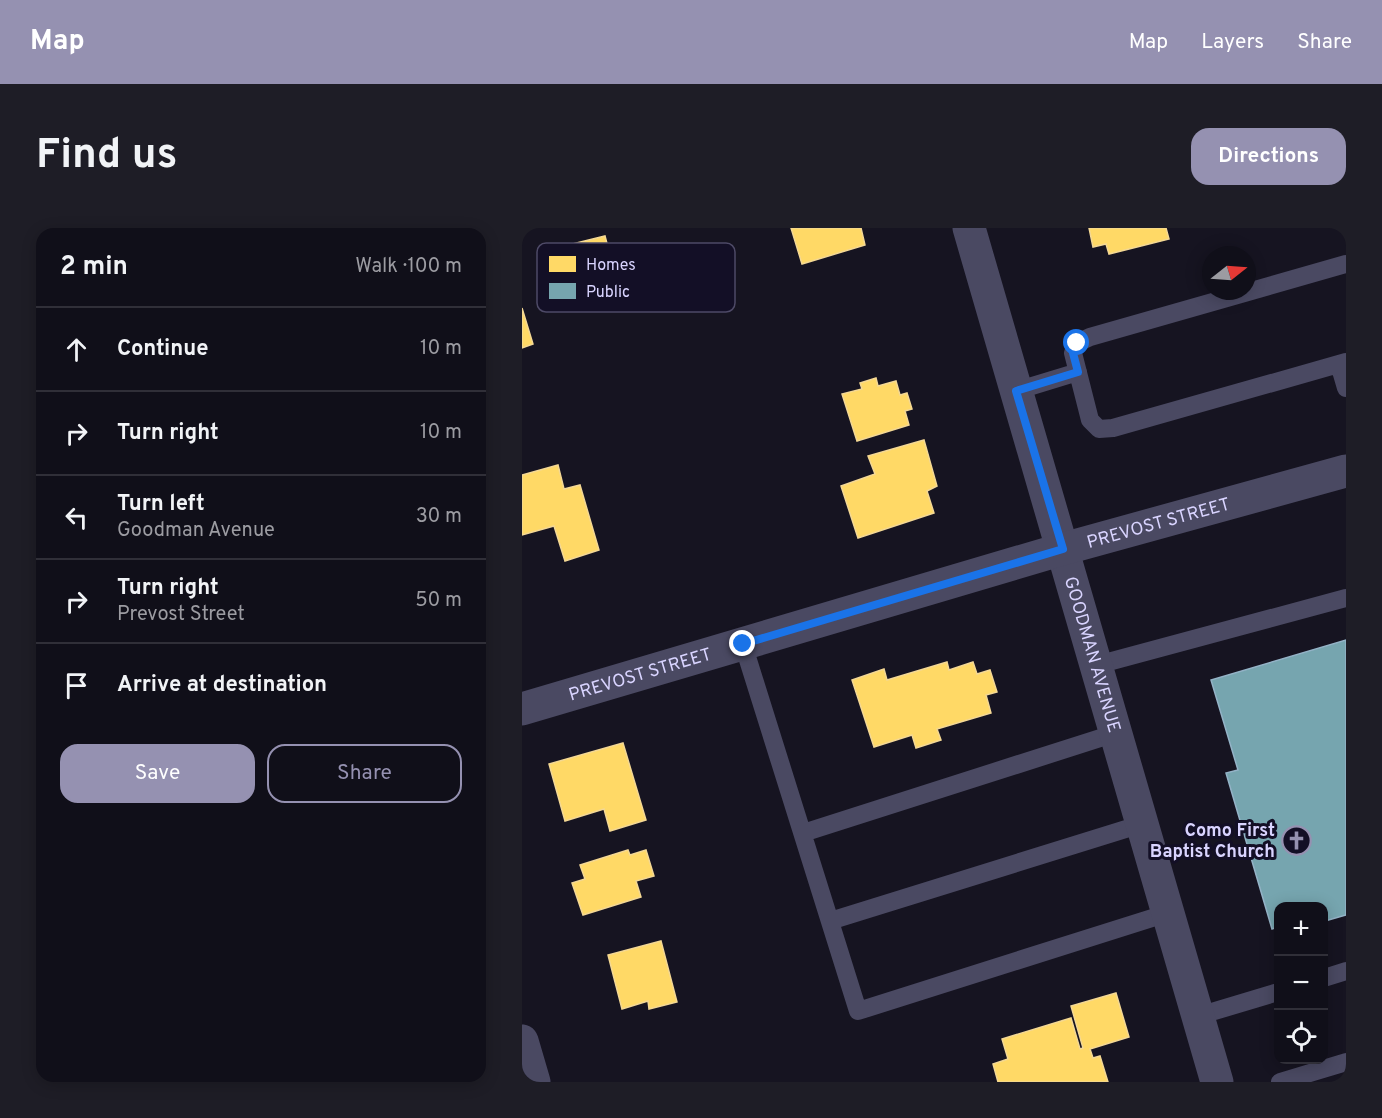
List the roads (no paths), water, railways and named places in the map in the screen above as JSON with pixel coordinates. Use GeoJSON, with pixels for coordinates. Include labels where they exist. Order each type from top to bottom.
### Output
{"type":"FeatureCollection","features":[{"type":"Feature","properties":{"kind":"street","name":"GOODMAN AVENUE"},"geometry":{"type":"LineString","coordinates":[[969,228],[1217,1082]]}},
{"type":"Feature","properties":{"kind":"street","name":"PREVOST STREET"},"geometry":{"type":"LineString","coordinates":[[522,709],[1063,549],[1346,471]]}},
{"type":"Feature","properties":{"kind":"street"},"geometry":{"type":"LineString","coordinates":[[522,1041],[534,1082]]}},
{"type":"Feature","properties":{"kind":"lane"},"geometry":{"type":"LineString","coordinates":[[1346,264],[1090,337],[1077,343],[1073,353],[1090,420],[1099,429],[1113,428],[1342,363],[1346,388]]}},
{"type":"Feature","properties":{"kind":"lane"},"geometry":{"type":"LineString","coordinates":[[1016,391],[1078,372]]}},
{"type":"Feature","properties":{"kind":"lane"},"geometry":{"type":"LineString","coordinates":[[1097,664],[1346,598]]}},
{"type":"Feature","properties":{"kind":"lane"},"geometry":{"type":"LineString","coordinates":[[743,644],[858,1011],[1168,913]]}},
{"type":"Feature","properties":{"kind":"lane"},"geometry":{"type":"LineString","coordinates":[[803,834],[1116,733]]}},
{"type":"Feature","properties":{"kind":"lane"},"geometry":{"type":"LineString","coordinates":[[830,921],[1143,825]]}},
{"type":"Feature","properties":{"kind":"lane"},"geometry":{"type":"LineString","coordinates":[[1328,976],[1346,971]]}},
{"type":"Feature","properties":{"kind":"lane"},"geometry":{"type":"LineString","coordinates":[[1198,1016],[1274,993]]}},
{"type":"Feature","properties":{"kind":"lane"},"geometry":{"type":"LineString","coordinates":[[1280,1082],[1346,1062]]}},
{"type":"Feature","properties":{"kind":"place","name":"Como First Baptist Church"},"geometry":{"type":"Point","coordinates":[1296,840]}}]}
